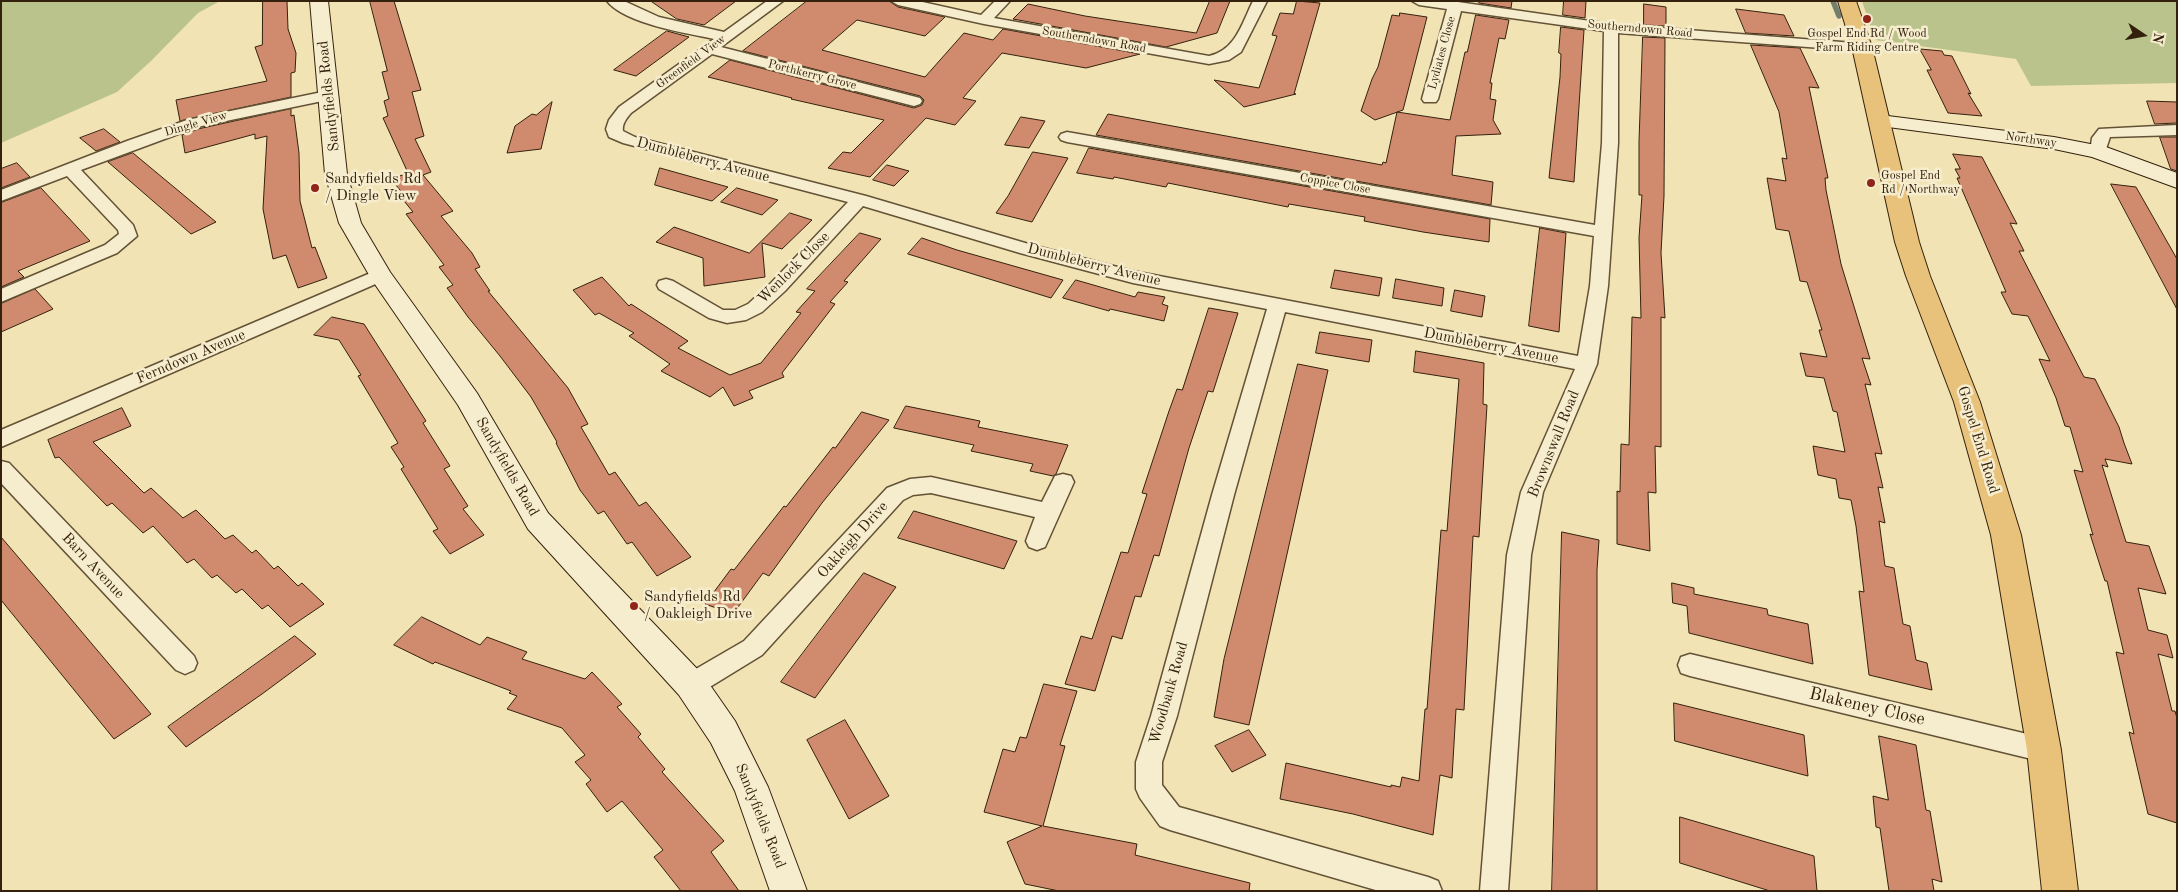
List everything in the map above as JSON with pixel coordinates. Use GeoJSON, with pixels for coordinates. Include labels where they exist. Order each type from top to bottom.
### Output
{"type":"FeatureCollection","features":[{"type":"Feature","properties":{"kind":"main road","name":"Gospel End Road"},"geometry":{"type":"LineString","coordinates":[[1847,1],[1862,48],[1907,242],[1918,276],[1968,402],[2006,535],[2044,750],[2060,891]]}},
{"type":"Feature","properties":{"kind":"street","name":"Sandyfields Road"},"geometry":{"type":"LineString","coordinates":[[319,1],[336,174],[350,223],[380,275],[468,400],[538,521],[691,685],[724,732],[751,787],[789,891]]}},
{"type":"Feature","properties":{"kind":"street"},"geometry":{"type":"LineString","coordinates":[[614,1],[622,7],[648,18],[726,37]]}},
{"type":"Feature","properties":{"kind":"street","name":"Greenfield View"},"geometry":{"type":"LineString","coordinates":[[614,129],[617,120],[625,110],[776,1]]}},
{"type":"Feature","properties":{"kind":"street","name":"Southerndown Road"},"geometry":{"type":"LineString","coordinates":[[898,1],[984,20],[1209,60],[1224,57],[1236,49],[1260,1]]}},
{"type":"Feature","properties":{"kind":"street"},"geometry":{"type":"LineString","coordinates":[[984,20],[1004,1]]}},
{"type":"Feature","properties":{"kind":"street","name":"Southerndown Road"},"geometry":{"type":"LineString","coordinates":[[1419,1],[1612,28],[1862,48]]}},
{"type":"Feature","properties":{"kind":"street","name":"Lydiates Close"},"geometry":{"type":"LineString","coordinates":[[1430,100],[1455,6]]}},
{"type":"Feature","properties":{"kind":"street","name":"Brownswall Road"},"geometry":{"type":"LineString","coordinates":[[1494,891],[1519,555],[1532,492],[1587,364],[1599,286],[1610,143],[1612,28]]}},
{"type":"Feature","properties":{"kind":"street","name":"Porthkerry Grove"},"geometry":{"type":"LineString","coordinates":[[710,49],[915,101]]}},
{"type":"Feature","properties":{"kind":"street","name":"Dingle View"},"geometry":{"type":"LineString","coordinates":[[1,196],[193,123],[327,96]]}},
{"type":"Feature","properties":{"kind":"street","name":"Northway"},"geometry":{"type":"LineString","coordinates":[[1880,121],[2054,143],[2098,152],[2177,181]]}},
{"type":"Feature","properties":{"kind":"street","name":"Dumbleberry Avenue"},"geometry":{"type":"LineString","coordinates":[[614,129],[615,134],[629,140],[860,200],[1026,249],[1133,277],[1587,364]]}},
{"type":"Feature","properties":{"kind":"street"},"geometry":{"type":"LineString","coordinates":[[2098,152],[2100,138],[2106,132],[2177,130]]}},
{"type":"Feature","properties":{"kind":"street","name":"Coppice Close"},"geometry":{"type":"LineString","coordinates":[[1066,137],[1603,232]]}},
{"type":"Feature","properties":{"kind":"street"},"geometry":{"type":"LineString","coordinates":[[1,296],[112,249],[128,236],[127,229],[70,169]]}},
{"type":"Feature","properties":{"kind":"street","name":"Wenlock Close"},"geometry":{"type":"LineString","coordinates":[[666,285],[716,314],[727,317],[739,316],[756,308],[860,200]]}},
{"type":"Feature","properties":{"kind":"street","name":"Ferndown Avenue"},"geometry":{"type":"LineString","coordinates":[[1,439],[380,275]]}},
{"type":"Feature","properties":{"kind":"street","name":"Woodbank Road"},"geometry":{"type":"LineString","coordinates":[[1278,305],[1222,495],[1164,716],[1149,762],[1149,789],[1170,817],[1428,891]]}},
{"type":"Feature","properties":{"kind":"street","name":"Barn Avenue"},"geometry":{"type":"LineString","coordinates":[[1,469],[185,663]]}},
{"type":"Feature","properties":{"kind":"street"},"geometry":{"type":"LineString","coordinates":[[1037,540],[1048,512],[1064,482]]}},
{"type":"Feature","properties":{"kind":"street","name":"Oakleigh Drive"},"geometry":{"type":"LineString","coordinates":[[691,685],[753,648],[895,494],[910,487],[931,485],[1048,512]]}},
{"type":"Feature","properties":{"kind":"street","name":"Blakeney Close"},"geometry":{"type":"LineString","coordinates":[[1690,665],[2044,750]]}},
{"type":"Feature","properties":{"kind":"green space"},"geometry":{"type":"Polygon","coordinates":[[[1,1],[220,1],[198,13],[151,61],[117,92],[1,143],[1,1]]]}},
{"type":"Feature","properties":{"kind":"green space"},"geometry":{"type":"Polygon","coordinates":[[[1862,1],[2177,1],[2177,83],[2031,86],[2016,59],[1875,40],[1862,1]]]}},
{"type":"Feature","properties":{"kind":"building"},"geometry":{"type":"Polygon","coordinates":[[[263,1],[287,1],[288,29],[296,53],[295,72],[291,73],[291,97],[180,121],[176,100],[267,81],[255,47],[262,45],[263,1]]]}},
{"type":"Feature","properties":{"kind":"building"},"geometry":{"type":"Polygon","coordinates":[[[370,1],[394,1],[421,90],[412,92],[424,136],[415,139],[431,172],[423,175],[453,211],[441,216],[472,253],[480,267],[475,269],[490,291],[488,291],[568,388],[588,424],[581,427],[609,475],[615,472],[639,506],[646,502],[691,557],[657,576],[632,542],[627,544],[604,511],[598,514],[580,490],[557,442],[531,397],[447,288],[453,285],[439,267],[444,265],[406,214],[413,212],[400,196],[404,195],[391,179],[408,173],[383,118],[388,116],[384,101],[389,99],[382,72],[387,71],[370,1]]]}},
{"type":"Feature","properties":{"kind":"building"},"geometry":{"type":"Polygon","coordinates":[[[651,1],[736,1],[704,25],[677,19],[651,1]]]}},
{"type":"Feature","properties":{"kind":"building"},"geometry":{"type":"Polygon","coordinates":[[[807,1],[889,1],[898,7],[945,17],[925,36],[857,20],[822,50],[925,77],[964,33],[993,40],[1003,29],[1140,54],[1086,68],[1002,53],[963,98],[976,101],[955,125],[926,118],[870,177],[828,168],[843,152],[851,153],[884,120],[791,99],[708,77],[730,60],[914,108],[922,105],[924,100],[920,96],[743,51],[807,1]]]}},
{"type":"Feature","properties":{"kind":"building"},"geometry":{"type":"Polygon","coordinates":[[[1210,1],[1230,1],[1217,33],[1166,47],[1013,19],[1028,4],[1085,16],[1196,33],[1210,1]]]}},
{"type":"Feature","properties":{"kind":"building"},"geometry":{"type":"Polygon","coordinates":[[[1297,1],[1320,3],[1294,94],[1296,94],[1244,107],[1214,80],[1259,88],[1277,36],[1272,35],[1280,13],[1293,14],[1297,1]]]}},
{"type":"Feature","properties":{"kind":"building"},"geometry":{"type":"Polygon","coordinates":[[[1480,1],[1512,1],[1511,8],[1479,3],[1480,1]]]}},
{"type":"Feature","properties":{"kind":"building"},"geometry":{"type":"Polygon","coordinates":[[[1564,1],[1586,1],[1585,18],[1563,15],[1564,1]]]}},
{"type":"Feature","properties":{"kind":"building"},"geometry":{"type":"Polygon","coordinates":[[[1644,4],[1666,7],[1666,26],[1644,25],[1644,4]]]}},
{"type":"Feature","properties":{"kind":"building"},"geometry":{"type":"Polygon","coordinates":[[[1736,9],[1784,15],[1794,36],[1746,33],[1736,9]]]}},
{"type":"Feature","properties":{"kind":"building"},"geometry":{"type":"Polygon","coordinates":[[[1400,13],[1427,17],[1403,110],[1375,120],[1361,111],[1378,67],[1392,15],[1399,16],[1400,13]]]}},
{"type":"Feature","properties":{"kind":"building"},"geometry":{"type":"Polygon","coordinates":[[[1476,15],[1509,20],[1505,39],[1499,38],[1490,83],[1492,83],[1490,99],[1496,100],[1493,120],[1501,134],[1456,136],[1452,175],[1493,182],[1491,205],[1096,135],[1108,114],[1382,165],[1383,162],[1386,163],[1397,112],[1450,120],[1465,52],[1467,52],[1476,15]]]}},
{"type":"Feature","properties":{"kind":"building"},"geometry":{"type":"Polygon","coordinates":[[[1561,27],[1584,30],[1574,182],[1549,178],[1560,77],[1561,27]]]}},
{"type":"Feature","properties":{"kind":"building"},"geometry":{"type":"Polygon","coordinates":[[[667,31],[689,37],[636,76],[614,70],[667,31]]]}},
{"type":"Feature","properties":{"kind":"building"},"geometry":{"type":"Polygon","coordinates":[[[1643,37],[1665,38],[1664,196],[1661,253],[1665,318],[1661,317],[1661,447],[1655,446],[1656,493],[1648,492],[1650,551],[1617,544],[1617,491],[1620,492],[1621,444],[1629,445],[1632,317],[1641,318],[1639,238],[1642,195],[1639,195],[1639,142],[1643,37]]]}},
{"type":"Feature","properties":{"kind":"building"},"geometry":{"type":"Polygon","coordinates":[[[1751,45],[1800,48],[1819,88],[1809,87],[1828,178],[1825,178],[1826,190],[1841,264],[1870,359],[1862,358],[1871,385],[1865,384],[1882,454],[1875,453],[1883,488],[1878,487],[1885,523],[1879,521],[1885,566],[1894,568],[1903,624],[1910,626],[1916,660],[1927,663],[1932,690],[1869,675],[1859,591],[1864,592],[1851,500],[1839,498],[1836,479],[1818,475],[1813,446],[1845,452],[1837,412],[1833,411],[1824,378],[1806,376],[1800,353],[1827,357],[1819,330],[1822,330],[1807,282],[1800,281],[1789,231],[1776,229],[1767,178],[1786,181],[1782,158],[1787,159],[1779,112],[1751,45]]]}},
{"type":"Feature","properties":{"kind":"building"},"geometry":{"type":"Polygon","coordinates":[[[1920,49],[1942,51],[1944,55],[1952,56],[1971,94],[1968,93],[1982,116],[1948,113],[1927,70],[1931,70],[1920,49]]]}},
{"type":"Feature","properties":{"kind":"building"},"geometry":{"type":"Polygon","coordinates":[[[2147,101],[2177,102],[2177,123],[2155,124],[2147,101]]]}},
{"type":"Feature","properties":{"kind":"building"},"geometry":{"type":"Polygon","coordinates":[[[552,102],[541,149],[507,153],[515,126],[532,114],[536,115],[552,102]]]}},
{"type":"Feature","properties":{"kind":"building"},"geometry":{"type":"Polygon","coordinates":[[[291,109],[291,116],[294,115],[299,153],[300,201],[312,248],[315,247],[327,278],[298,288],[286,255],[273,259],[263,209],[267,136],[255,139],[255,134],[185,153],[182,135],[198,129],[291,109]]]}},
{"type":"Feature","properties":{"kind":"building"},"geometry":{"type":"Polygon","coordinates":[[[1021,117],[1045,121],[1029,148],[1005,145],[1021,117]]]}},
{"type":"Feature","properties":{"kind":"building"},"geometry":{"type":"Polygon","coordinates":[[[104,129],[120,142],[96,151],[80,138],[104,129]]]}},
{"type":"Feature","properties":{"kind":"building"},"geometry":{"type":"Polygon","coordinates":[[[2160,137],[2177,137],[2177,171],[2171,169],[2160,137]]]}},
{"type":"Feature","properties":{"kind":"building"},"geometry":{"type":"Polygon","coordinates":[[[1089,148],[1490,219],[1489,242],[1364,221],[1365,217],[1289,204],[1288,207],[1168,183],[1166,187],[1114,177],[1113,179],[1077,173],[1089,148]]]}},
{"type":"Feature","properties":{"kind":"building"},"geometry":{"type":"Polygon","coordinates":[[[1033,152],[1068,158],[1032,222],[996,213],[1008,196],[1033,152]]]}},
{"type":"Feature","properties":{"kind":"building"},"geometry":{"type":"Polygon","coordinates":[[[133,153],[216,222],[191,234],[108,162],[133,153]]]}},
{"type":"Feature","properties":{"kind":"building"},"geometry":{"type":"Polygon","coordinates":[[[1953,154],[1982,157],[2017,224],[2010,223],[2024,251],[2019,251],[2084,377],[2095,379],[2119,427],[2132,464],[2105,459],[2108,467],[2102,465],[2126,542],[2149,546],[2166,594],[2138,588],[2148,630],[2167,635],[2173,658],[2158,654],[2172,711],[2175,711],[2177,718],[2177,823],[2148,814],[2129,732],[2134,734],[2116,652],[2124,654],[2107,581],[2105,581],[2090,534],[2093,535],[2074,470],[2083,472],[2070,427],[2065,426],[2056,398],[2039,359],[2050,361],[2028,316],[2012,314],[2001,292],[2006,292],[1957,178],[1960,178],[1955,169],[1960,169],[1953,154]]]}},
{"type":"Feature","properties":{"kind":"building"},"geometry":{"type":"Polygon","coordinates":[[[17,163],[30,177],[1,188],[1,169],[17,163]]]}},
{"type":"Feature","properties":{"kind":"building"},"geometry":{"type":"Polygon","coordinates":[[[887,165],[909,171],[894,186],[873,180],[887,165]]]}},
{"type":"Feature","properties":{"kind":"building"},"geometry":{"type":"Polygon","coordinates":[[[660,168],[728,187],[712,201],[655,185],[660,168]]]}},
{"type":"Feature","properties":{"kind":"building"},"geometry":{"type":"Polygon","coordinates":[[[2111,184],[2136,187],[2177,259],[2177,309],[2111,184]]]}},
{"type":"Feature","properties":{"kind":"building"},"geometry":{"type":"Polygon","coordinates":[[[41,188],[90,241],[18,271],[24,277],[1,287],[1,203],[41,188]]]}},
{"type":"Feature","properties":{"kind":"building"},"geometry":{"type":"Polygon","coordinates":[[[737,188],[778,200],[762,215],[721,202],[737,188]]]}},
{"type":"Feature","properties":{"kind":"building"},"geometry":{"type":"Polygon","coordinates":[[[790,213],[812,220],[782,249],[762,243],[765,277],[704,286],[703,258],[656,242],[674,227],[749,253],[790,213]]]}},
{"type":"Feature","properties":{"kind":"building"},"geometry":{"type":"Polygon","coordinates":[[[1540,228],[1566,233],[1559,332],[1529,326],[1540,228]]]}},
{"type":"Feature","properties":{"kind":"building"},"geometry":{"type":"Polygon","coordinates":[[[860,233],[881,239],[844,281],[848,282],[830,302],[835,304],[782,373],[784,377],[749,391],[753,398],[734,406],[723,387],[710,397],[661,371],[670,364],[629,336],[634,333],[599,313],[595,315],[573,290],[602,277],[629,306],[631,304],[688,341],[678,348],[730,375],[761,363],[801,313],[796,312],[815,291],[807,289],[860,233]]]}},
{"type":"Feature","properties":{"kind":"building"},"geometry":{"type":"Polygon","coordinates":[[[922,238],[957,250],[1063,280],[1051,298],[908,254],[922,238]]]}},
{"type":"Feature","properties":{"kind":"building"},"geometry":{"type":"Polygon","coordinates":[[[1335,270],[1382,278],[1379,296],[1331,288],[1335,270]]]}},
{"type":"Feature","properties":{"kind":"building"},"geometry":{"type":"Polygon","coordinates":[[[1396,279],[1444,288],[1442,306],[1393,298],[1396,279]]]}},
{"type":"Feature","properties":{"kind":"building"},"geometry":{"type":"Polygon","coordinates":[[[1076,280],[1135,297],[1138,292],[1165,297],[1162,304],[1168,306],[1164,321],[1110,309],[1109,311],[1063,298],[1076,280]]]}},
{"type":"Feature","properties":{"kind":"building"},"geometry":{"type":"Polygon","coordinates":[[[35,289],[53,309],[1,332],[1,304],[35,289]]]}},
{"type":"Feature","properties":{"kind":"building"},"geometry":{"type":"Polygon","coordinates":[[[1455,290],[1485,296],[1482,317],[1451,311],[1455,290]]]}},
{"type":"Feature","properties":{"kind":"building"},"geometry":{"type":"Polygon","coordinates":[[[1209,308],[1238,313],[1213,392],[1208,391],[1189,448],[1159,556],[1154,555],[1141,597],[1135,596],[1122,639],[1112,636],[1095,691],[1065,684],[1081,636],[1092,639],[1121,552],[1128,553],[1147,494],[1142,493],[1169,411],[1177,389],[1182,390],[1209,308]]]}},
{"type":"Feature","properties":{"kind":"building"},"geometry":{"type":"Polygon","coordinates":[[[332,317],[364,324],[426,421],[423,423],[450,466],[444,469],[468,506],[463,509],[484,535],[450,554],[433,531],[438,529],[401,469],[404,467],[391,447],[398,443],[358,376],[361,375],[339,340],[314,335],[332,317]]]}},
{"type":"Feature","properties":{"kind":"building"},"geometry":{"type":"Polygon","coordinates":[[[1320,332],[1372,340],[1369,362],[1316,353],[1320,332]]]}},
{"type":"Feature","properties":{"kind":"building"},"geometry":{"type":"Polygon","coordinates":[[[1416,351],[1484,363],[1483,404],[1487,405],[1479,537],[1473,536],[1464,710],[1456,709],[1452,778],[1440,775],[1433,835],[1353,814],[1280,799],[1286,763],[1391,787],[1391,785],[1400,787],[1402,777],[1419,781],[1425,709],[1427,709],[1441,530],[1447,531],[1459,379],[1414,372],[1416,351]]]}},
{"type":"Feature","properties":{"kind":"building"},"geometry":{"type":"Polygon","coordinates":[[[1298,364],[1328,370],[1249,725],[1214,717],[1224,659],[1298,364]]]}},
{"type":"Feature","properties":{"kind":"building"},"geometry":{"type":"Polygon","coordinates":[[[906,406],[980,421],[978,427],[1068,445],[1056,474],[1053,476],[1030,471],[1033,464],[971,451],[974,445],[894,428],[906,406]]]}},
{"type":"Feature","properties":{"kind":"building"},"geometry":{"type":"Polygon","coordinates":[[[122,408],[131,426],[93,442],[144,493],[151,488],[183,518],[196,510],[225,539],[233,535],[252,553],[256,550],[274,569],[278,566],[298,586],[302,583],[324,604],[290,627],[268,605],[262,609],[242,589],[236,593],[217,575],[212,578],[194,559],[187,563],[153,526],[143,533],[112,503],[107,506],[59,457],[55,458],[48,440],[122,408]]]}},
{"type":"Feature","properties":{"kind":"building"},"geometry":{"type":"Polygon","coordinates":[[[862,412],[889,420],[822,503],[769,576],[763,573],[733,614],[705,604],[731,569],[734,570],[784,506],[786,507],[833,447],[835,448],[862,412]]]}},
{"type":"Feature","properties":{"kind":"building"},"geometry":{"type":"Polygon","coordinates":[[[914,511],[1017,541],[1004,569],[898,538],[914,511]]]}},
{"type":"Feature","properties":{"kind":"building"},"geometry":{"type":"Polygon","coordinates":[[[1562,532],[1599,540],[1597,570],[1597,891],[1552,891],[1562,532]]]}},
{"type":"Feature","properties":{"kind":"building"},"geometry":{"type":"Polygon","coordinates":[[[1,537],[151,714],[114,739],[1,600],[1,537]]]}},
{"type":"Feature","properties":{"kind":"building"},"geometry":{"type":"Polygon","coordinates":[[[864,573],[896,587],[815,698],[781,682],[864,573]]]}},
{"type":"Feature","properties":{"kind":"building"},"geometry":{"type":"Polygon","coordinates":[[[1672,583],[1694,588],[1694,594],[1767,609],[1768,615],[1808,624],[1813,664],[1689,633],[1687,606],[1673,603],[1672,583]]]}},
{"type":"Feature","properties":{"kind":"building"},"geometry":{"type":"Polygon","coordinates":[[[422,617],[480,645],[487,637],[527,652],[522,659],[585,679],[592,672],[622,704],[617,707],[641,734],[638,737],[665,769],[662,772],[724,841],[711,852],[739,891],[681,891],[654,857],[663,850],[622,801],[607,812],[586,784],[591,780],[575,762],[585,755],[562,728],[507,709],[517,696],[509,693],[511,691],[435,662],[433,664],[394,645],[422,617]]]}},
{"type":"Feature","properties":{"kind":"building"},"geometry":{"type":"Polygon","coordinates":[[[295,636],[316,654],[262,694],[186,747],[168,727],[295,636]]]}},
{"type":"Feature","properties":{"kind":"building"},"geometry":{"type":"Polygon","coordinates":[[[1044,684],[1077,691],[1060,745],[1065,746],[1043,826],[1137,844],[1135,855],[1250,883],[1249,891],[1059,891],[1025,884],[1007,842],[1042,826],[984,812],[1003,749],[1015,752],[1020,737],[1026,738],[1044,684]]]}},
{"type":"Feature","properties":{"kind":"building"},"geometry":{"type":"Polygon","coordinates":[[[1674,703],[1804,735],[1808,776],[1675,741],[1674,703]]]}},
{"type":"Feature","properties":{"kind":"building"},"geometry":{"type":"Polygon","coordinates":[[[845,720],[889,796],[849,819],[807,740],[845,720]]]}},
{"type":"Feature","properties":{"kind":"building"},"geometry":{"type":"Polygon","coordinates":[[[1249,730],[1266,755],[1232,772],[1215,746],[1249,730]]]}},
{"type":"Feature","properties":{"kind":"building"},"geometry":{"type":"Polygon","coordinates":[[[1879,736],[1916,745],[1926,810],[1930,811],[1942,882],[1932,879],[1934,891],[1889,891],[1880,828],[1876,827],[1873,796],[1888,800],[1879,736]]]}},
{"type":"Feature","properties":{"kind":"building"},"geometry":{"type":"Polygon","coordinates":[[[1680,817],[1814,856],[1817,891],[1770,891],[1680,863],[1680,817]]]}},
{"type":"Feature","properties":{"kind":"waterway"},"geometry":{"type":"LineString","coordinates":[[1833,1],[1839,16]]}},
{"type":"Feature","properties":{"kind":"place","name":"Gospel End Rd / Wood Farm Riding Centre"},"geometry":{"type":"Point","coordinates":[1867,19]}},
{"type":"Feature","properties":{"kind":"place","name":"Gospel End Rd / Northway"},"geometry":{"type":"Point","coordinates":[1871,183]}},
{"type":"Feature","properties":{"kind":"place","name":"Sandyfields Rd / Dingle View"},"geometry":{"type":"Point","coordinates":[315,188]}},
{"type":"Feature","properties":{"kind":"place","name":"Sandyfields Rd / Oakleigh Drive"},"geometry":{"type":"Point","coordinates":[634,606]}}]}
